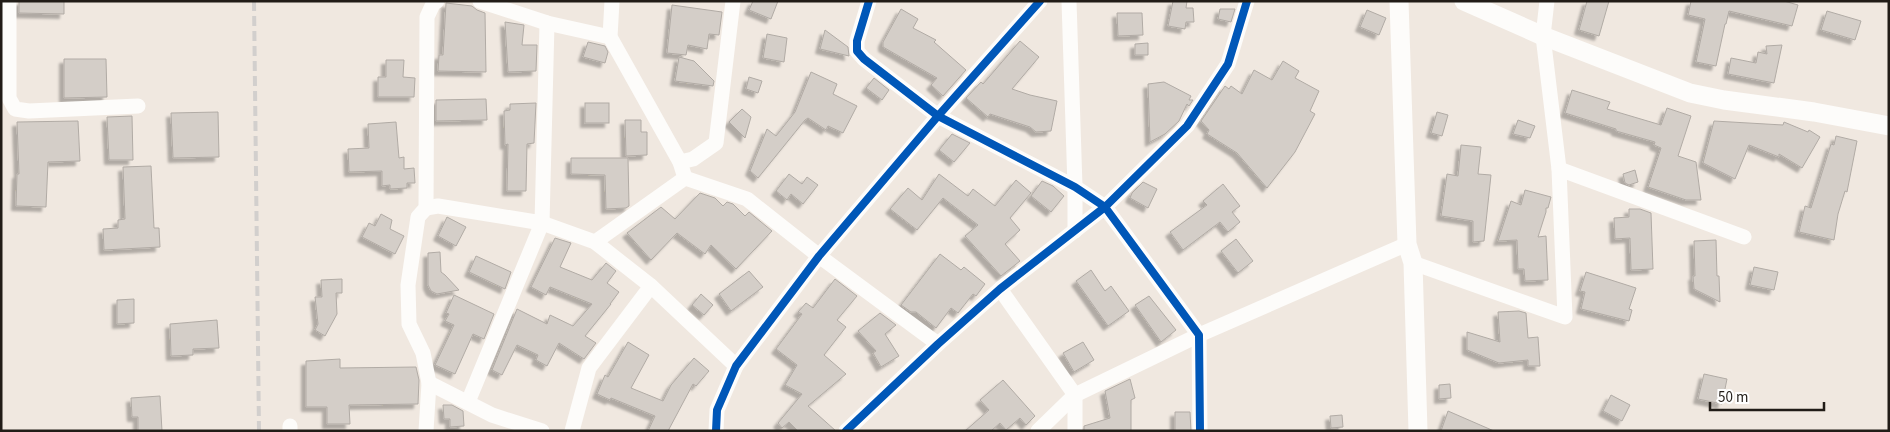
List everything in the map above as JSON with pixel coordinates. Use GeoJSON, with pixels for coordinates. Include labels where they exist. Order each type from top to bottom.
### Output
{"type":"FeatureCollection","features":[{"type":"Feature","properties":{"kind":"street"},"geometry":{"type":"LineString","coordinates":[[9,1],[9,98],[14,109],[29,111],[138,106]]}},
{"type":"Feature","properties":{"kind":"street"},"geometry":{"type":"LineString","coordinates":[[426,208],[427,17],[433,4],[437,1]]}},
{"type":"Feature","properties":{"kind":"street"},"geometry":{"type":"LineString","coordinates":[[480,1],[547,23],[610,37]]}},
{"type":"Feature","properties":{"kind":"street"},"geometry":{"type":"LineString","coordinates":[[612,1],[610,37],[680,162],[685,178]]}},
{"type":"Feature","properties":{"kind":"street"},"geometry":{"type":"LineString","coordinates":[[680,162],[693,159],[716,143],[733,1]]}},
{"type":"Feature","properties":{"kind":"street"},"geometry":{"type":"LineString","coordinates":[[869,1],[857,41],[857,51],[864,59],[938,116],[1075,187],[1105,207],[1199,335],[1200,431]]}},
{"type":"Feature","properties":{"kind":"street"},"geometry":{"type":"LineString","coordinates":[[716,431],[716,410],[736,366],[819,256],[938,116],[1040,1]]}},
{"type":"Feature","properties":{"kind":"street"},"geometry":{"type":"LineString","coordinates":[[1069,1],[1075,231]]}},
{"type":"Feature","properties":{"kind":"street"},"geometry":{"type":"LineString","coordinates":[[846,431],[938,344],[1000,289],[1105,207],[1187,126],[1228,64],[1247,1]]}},
{"type":"Feature","properties":{"kind":"street"},"geometry":{"type":"LineString","coordinates":[[1399,1],[1407,244],[1413,263],[1418,431]]}},
{"type":"Feature","properties":{"kind":"street"},"geometry":{"type":"LineString","coordinates":[[1464,1],[1543,36],[1690,93],[1724,100],[1814,112],[1889,126]]}},
{"type":"Feature","properties":{"kind":"street"},"geometry":{"type":"LineString","coordinates":[[1413,263],[1565,317],[1559,169],[1543,36],[1547,1]]}},
{"type":"Feature","properties":{"kind":"street"},"geometry":{"type":"LineString","coordinates":[[468,402],[542,223],[547,23]]}},
{"type":"Feature","properties":{"kind":"street"},"geometry":{"type":"LineString","coordinates":[[1559,169],[1744,237]]}},
{"type":"Feature","properties":{"kind":"street"},"geometry":{"type":"LineString","coordinates":[[685,178],[747,199],[819,256],[938,344]]}},
{"type":"Feature","properties":{"kind":"street"},"geometry":{"type":"LineString","coordinates":[[595,242],[685,178]]}},
{"type":"Feature","properties":{"kind":"street"},"geometry":{"type":"LineString","coordinates":[[426,431],[429,383],[423,353],[409,324],[408,285],[418,217],[426,208],[438,206],[542,223],[595,242],[651,286],[736,366]]}},
{"type":"Feature","properties":{"kind":"street"},"geometry":{"type":"LineString","coordinates":[[1038,431],[1075,395],[1199,335],[1407,244]]}},
{"type":"Feature","properties":{"kind":"street"},"geometry":{"type":"LineString","coordinates":[[572,431],[589,368],[651,286]]}},
{"type":"Feature","properties":{"kind":"street"},"geometry":{"type":"LineString","coordinates":[[1000,289],[1075,395],[1075,431]]}},
{"type":"Feature","properties":{"kind":"street"},"geometry":{"type":"LineString","coordinates":[[429,383],[492,415],[542,431]]}},
{"type":"Feature","properties":{"kind":"building"},"geometry":{"type":"Polygon","coordinates":[[[19,1],[64,1],[64,14],[19,13],[19,1]]]}},
{"type":"Feature","properties":{"kind":"building"},"geometry":{"type":"Polygon","coordinates":[[[753,1],[778,1],[771,19],[749,10],[753,1]]]}},
{"type":"Feature","properties":{"kind":"building"},"geometry":{"type":"Polygon","coordinates":[[[1173,1],[1187,1],[1186,8],[1193,8],[1194,22],[1186,22],[1185,29],[1168,26],[1173,1]]]}},
{"type":"Feature","properties":{"kind":"building"},"geometry":{"type":"Polygon","coordinates":[[[1587,1],[1609,1],[1599,36],[1579,30],[1587,1]]]}},
{"type":"Feature","properties":{"kind":"building"},"geometry":{"type":"Polygon","coordinates":[[[1691,1],[1784,1],[1798,5],[1792,26],[1729,11],[1716,66],[1696,62],[1705,19],[1688,15],[1691,1]]]}},
{"type":"Feature","properties":{"kind":"building"},"geometry":{"type":"Polygon","coordinates":[[[446,3],[472,6],[485,13],[486,72],[438,71],[439,55],[443,55],[446,3]]]}},
{"type":"Feature","properties":{"kind":"building"},"geometry":{"type":"Polygon","coordinates":[[[672,5],[722,12],[719,35],[709,34],[707,49],[688,45],[686,55],[667,53],[672,5]]]}},
{"type":"Feature","properties":{"kind":"building"},"geometry":{"type":"Polygon","coordinates":[[[901,9],[918,19],[913,28],[936,40],[934,42],[966,70],[943,96],[931,85],[937,78],[883,47],[883,42],[901,9]]]}},
{"type":"Feature","properties":{"kind":"building"},"geometry":{"type":"Polygon","coordinates":[[[1220,9],[1235,9],[1231,22],[1218,19],[1220,9]]]}},
{"type":"Feature","properties":{"kind":"building"},"geometry":{"type":"Polygon","coordinates":[[[1367,10],[1386,18],[1379,35],[1360,27],[1367,10]]]}},
{"type":"Feature","properties":{"kind":"building"},"geometry":{"type":"Polygon","coordinates":[[[1827,11],[1861,21],[1855,40],[1821,30],[1827,11]]]}},
{"type":"Feature","properties":{"kind":"building"},"geometry":{"type":"Polygon","coordinates":[[[1117,13],[1142,13],[1143,35],[1118,36],[1117,13]]]}},
{"type":"Feature","properties":{"kind":"building"},"geometry":{"type":"Polygon","coordinates":[[[505,22],[524,25],[522,45],[537,45],[536,71],[508,72],[505,22]]]}},
{"type":"Feature","properties":{"kind":"building"},"geometry":{"type":"Polygon","coordinates":[[[825,30],[848,47],[849,56],[820,49],[825,30]]]}},
{"type":"Feature","properties":{"kind":"building"},"geometry":{"type":"Polygon","coordinates":[[[767,34],[787,38],[784,62],[763,58],[767,34]]]}},
{"type":"Feature","properties":{"kind":"building"},"geometry":{"type":"Polygon","coordinates":[[[1020,41],[1039,57],[1012,89],[1057,101],[1051,131],[1036,132],[1030,127],[990,114],[988,117],[966,98],[981,82],[983,84],[1020,41]]]}},
{"type":"Feature","properties":{"kind":"building"},"geometry":{"type":"Polygon","coordinates":[[[588,42],[605,46],[608,52],[605,63],[583,57],[588,42]]]}},
{"type":"Feature","properties":{"kind":"building"},"geometry":{"type":"Polygon","coordinates":[[[1148,43],[1148,55],[1135,55],[1135,44],[1148,43]]]}},
{"type":"Feature","properties":{"kind":"building"},"geometry":{"type":"Polygon","coordinates":[[[1782,45],[1774,83],[1728,74],[1731,58],[1756,63],[1758,52],[1767,54],[1766,46],[1782,45]]]}},
{"type":"Feature","properties":{"kind":"building"},"geometry":{"type":"Polygon","coordinates":[[[679,57],[694,61],[714,81],[713,86],[675,81],[679,57]]]}},
{"type":"Feature","properties":{"kind":"building"},"geometry":{"type":"Polygon","coordinates":[[[64,59],[106,59],[107,97],[64,98],[64,59]]]}},
{"type":"Feature","properties":{"kind":"building"},"geometry":{"type":"Polygon","coordinates":[[[386,60],[404,60],[403,77],[415,78],[414,97],[378,97],[378,77],[386,77],[386,60]]]}},
{"type":"Feature","properties":{"kind":"building"},"geometry":{"type":"Polygon","coordinates":[[[1283,61],[1299,71],[1295,78],[1319,91],[1310,111],[1315,114],[1295,152],[1267,188],[1237,153],[1207,134],[1209,130],[1201,121],[1225,86],[1229,89],[1231,86],[1242,94],[1254,70],[1272,80],[1283,61]]]}},
{"type":"Feature","properties":{"kind":"building"},"geometry":{"type":"Polygon","coordinates":[[[811,72],[837,84],[833,94],[857,106],[843,133],[828,126],[826,130],[808,118],[805,120],[758,178],[750,171],[767,129],[776,136],[795,112],[811,72]]]}},
{"type":"Feature","properties":{"kind":"building"},"geometry":{"type":"Polygon","coordinates":[[[749,77],[762,81],[758,93],[746,89],[749,77]]]}},
{"type":"Feature","properties":{"kind":"building"},"geometry":{"type":"Polygon","coordinates":[[[874,78],[889,90],[882,100],[866,88],[874,78]]]}},
{"type":"Feature","properties":{"kind":"building"},"geometry":{"type":"Polygon","coordinates":[[[1164,82],[1191,96],[1189,100],[1193,100],[1189,106],[1187,104],[1179,121],[1165,134],[1150,142],[1148,84],[1164,82]]]}},
{"type":"Feature","properties":{"kind":"building"},"geometry":{"type":"Polygon","coordinates":[[[1572,90],[1610,102],[1607,109],[1661,125],[1667,108],[1691,116],[1678,156],[1696,162],[1701,200],[1686,200],[1648,187],[1661,148],[1654,145],[1655,142],[1565,113],[1572,90]]]}},
{"type":"Feature","properties":{"kind":"building"},"geometry":{"type":"Polygon","coordinates":[[[486,99],[487,120],[436,121],[436,100],[486,99]]]}},
{"type":"Feature","properties":{"kind":"building"},"geometry":{"type":"Polygon","coordinates":[[[536,103],[534,143],[527,144],[526,191],[507,191],[508,144],[505,145],[504,111],[510,110],[510,104],[536,103]]]}},
{"type":"Feature","properties":{"kind":"building"},"geometry":{"type":"Polygon","coordinates":[[[585,103],[609,103],[609,123],[585,123],[585,103]]]}},
{"type":"Feature","properties":{"kind":"building"},"geometry":{"type":"Polygon","coordinates":[[[742,109],[751,117],[745,138],[729,122],[742,109]]]}},
{"type":"Feature","properties":{"kind":"building"},"geometry":{"type":"Polygon","coordinates":[[[218,112],[219,157],[173,158],[171,113],[218,112]]]}},
{"type":"Feature","properties":{"kind":"building"},"geometry":{"type":"Polygon","coordinates":[[[1437,112],[1448,115],[1442,136],[1431,133],[1437,112]]]}},
{"type":"Feature","properties":{"kind":"building"},"geometry":{"type":"Polygon","coordinates":[[[132,116],[133,160],[109,160],[107,117],[132,116]]]}},
{"type":"Feature","properties":{"kind":"building"},"geometry":{"type":"Polygon","coordinates":[[[625,120],[641,120],[641,132],[647,132],[647,155],[626,156],[625,120]]]}},
{"type":"Feature","properties":{"kind":"building"},"geometry":{"type":"Polygon","coordinates":[[[1518,120],[1535,126],[1530,138],[1513,134],[1518,120]]]}},
{"type":"Feature","properties":{"kind":"building"},"geometry":{"type":"Polygon","coordinates":[[[78,121],[80,161],[48,162],[46,207],[16,206],[17,174],[19,174],[17,122],[78,121]]]}},
{"type":"Feature","properties":{"kind":"building"},"geometry":{"type":"Polygon","coordinates":[[[1714,121],[1783,125],[1784,122],[1808,132],[1809,130],[1820,137],[1802,168],[1779,154],[1779,157],[1749,145],[1735,179],[1703,163],[1714,121]]]}},
{"type":"Feature","properties":{"kind":"building"},"geometry":{"type":"Polygon","coordinates":[[[396,122],[399,158],[404,157],[404,169],[414,168],[415,183],[407,183],[407,188],[390,189],[390,185],[382,186],[382,171],[349,172],[348,149],[369,148],[368,124],[396,122]]]}},
{"type":"Feature","properties":{"kind":"building"},"geometry":{"type":"Polygon","coordinates":[[[952,134],[970,143],[954,162],[939,150],[952,134]]]}},
{"type":"Feature","properties":{"kind":"building"},"geometry":{"type":"Polygon","coordinates":[[[1836,136],[1857,141],[1847,192],[1845,191],[1838,214],[1834,240],[1799,232],[1805,206],[1811,208],[1831,144],[1834,145],[1836,136]]]}},
{"type":"Feature","properties":{"kind":"building"},"geometry":{"type":"Polygon","coordinates":[[[1461,145],[1481,147],[1478,174],[1491,175],[1484,241],[1473,242],[1473,221],[1441,216],[1447,174],[1458,176],[1461,145]]]}},
{"type":"Feature","properties":{"kind":"building"},"geometry":{"type":"Polygon","coordinates":[[[571,158],[628,158],[629,206],[626,208],[606,209],[605,175],[571,174],[571,158]]]}},
{"type":"Feature","properties":{"kind":"building"},"geometry":{"type":"Polygon","coordinates":[[[151,166],[154,228],[159,228],[160,247],[104,250],[103,229],[118,228],[118,220],[125,219],[123,167],[151,166]]]}},
{"type":"Feature","properties":{"kind":"building"},"geometry":{"type":"Polygon","coordinates":[[[1635,170],[1638,182],[1629,185],[1625,183],[1623,174],[1635,170]]]}},
{"type":"Feature","properties":{"kind":"building"},"geometry":{"type":"Polygon","coordinates":[[[789,174],[802,184],[807,177],[818,185],[803,204],[791,194],[787,200],[776,191],[789,174]]]}},
{"type":"Feature","properties":{"kind":"building"},"geometry":{"type":"Polygon","coordinates":[[[939,174],[968,196],[973,189],[995,206],[1016,180],[1031,193],[1010,218],[1020,230],[1005,244],[1020,261],[1001,276],[965,236],[978,225],[943,198],[917,230],[890,209],[908,188],[922,200],[939,174]]]}},
{"type":"Feature","properties":{"kind":"building"},"geometry":{"type":"Polygon","coordinates":[[[1042,181],[1053,186],[1064,196],[1051,212],[1031,196],[1042,181]]]}},
{"type":"Feature","properties":{"kind":"building"},"geometry":{"type":"Polygon","coordinates":[[[1143,182],[1157,189],[1148,208],[1130,198],[1132,193],[1143,182]]]}},
{"type":"Feature","properties":{"kind":"building"},"geometry":{"type":"Polygon","coordinates":[[[1223,184],[1240,206],[1232,212],[1240,222],[1228,232],[1220,222],[1183,250],[1170,232],[1207,205],[1203,201],[1223,184]]]}},
{"type":"Feature","properties":{"kind":"building"},"geometry":{"type":"Polygon","coordinates":[[[1525,190],[1551,197],[1538,237],[1546,236],[1548,280],[1525,281],[1524,269],[1518,269],[1517,240],[1498,241],[1511,201],[1521,205],[1525,190]]]}},
{"type":"Feature","properties":{"kind":"building"},"geometry":{"type":"Polygon","coordinates":[[[700,193],[715,198],[723,206],[727,202],[733,204],[745,216],[749,212],[772,231],[736,269],[711,245],[705,254],[677,233],[651,260],[627,233],[661,207],[675,219],[700,193]]]}},
{"type":"Feature","properties":{"kind":"building"},"geometry":{"type":"Polygon","coordinates":[[[1629,209],[1640,209],[1651,213],[1653,269],[1631,270],[1630,238],[1615,239],[1614,218],[1629,217],[1629,209]]]}},
{"type":"Feature","properties":{"kind":"building"},"geometry":{"type":"Polygon","coordinates":[[[381,214],[392,220],[390,229],[404,236],[395,254],[362,237],[369,223],[375,226],[381,214]]]}},
{"type":"Feature","properties":{"kind":"building"},"geometry":{"type":"Polygon","coordinates":[[[447,217],[466,227],[456,246],[438,236],[447,217]]]}},
{"type":"Feature","properties":{"kind":"building"},"geometry":{"type":"Polygon","coordinates":[[[555,238],[571,243],[560,267],[592,280],[606,263],[616,271],[607,283],[619,292],[585,336],[596,343],[584,359],[559,343],[547,366],[536,360],[538,355],[517,345],[502,375],[492,370],[517,309],[547,324],[550,315],[573,326],[592,304],[550,287],[546,295],[531,287],[555,238]]]}},
{"type":"Feature","properties":{"kind":"building"},"geometry":{"type":"Polygon","coordinates":[[[1236,239],[1253,261],[1238,273],[1221,251],[1236,239]]]}},
{"type":"Feature","properties":{"kind":"building"},"geometry":{"type":"Polygon","coordinates":[[[1716,240],[1720,302],[1694,289],[1693,276],[1695,276],[1694,241],[1716,240]]]}},
{"type":"Feature","properties":{"kind":"building"},"geometry":{"type":"Polygon","coordinates":[[[440,252],[441,272],[459,290],[437,294],[431,291],[428,285],[428,253],[440,252]]]}},
{"type":"Feature","properties":{"kind":"building"},"geometry":{"type":"Polygon","coordinates":[[[940,254],[961,270],[964,267],[985,284],[976,296],[973,294],[958,313],[951,308],[936,328],[916,312],[911,312],[901,305],[940,254]]]}},
{"type":"Feature","properties":{"kind":"building"},"geometry":{"type":"Polygon","coordinates":[[[476,256],[511,272],[505,289],[469,272],[476,256]]]}},
{"type":"Feature","properties":{"kind":"building"},"geometry":{"type":"Polygon","coordinates":[[[1754,267],[1778,272],[1774,290],[1750,285],[1754,267]]]}},
{"type":"Feature","properties":{"kind":"building"},"geometry":{"type":"Polygon","coordinates":[[[1091,270],[1105,291],[1111,286],[1129,311],[1108,326],[1076,281],[1091,270]]]}},
{"type":"Feature","properties":{"kind":"building"},"geometry":{"type":"Polygon","coordinates":[[[749,271],[763,287],[731,311],[719,294],[749,271]]]}},
{"type":"Feature","properties":{"kind":"building"},"geometry":{"type":"Polygon","coordinates":[[[1586,272],[1636,288],[1629,309],[1632,310],[1629,321],[1581,309],[1585,292],[1580,291],[1586,272]]]}},
{"type":"Feature","properties":{"kind":"building"},"geometry":{"type":"Polygon","coordinates":[[[342,279],[342,293],[336,293],[337,314],[325,336],[315,330],[318,324],[315,297],[322,297],[321,280],[342,279]]]}},
{"type":"Feature","properties":{"kind":"building"},"geometry":{"type":"Polygon","coordinates":[[[835,279],[857,296],[837,320],[846,327],[824,355],[846,374],[808,406],[836,431],[798,431],[789,422],[782,428],[778,423],[802,394],[785,385],[797,365],[776,349],[802,314],[798,312],[806,303],[813,308],[835,279]]]}},
{"type":"Feature","properties":{"kind":"building"},"geometry":{"type":"Polygon","coordinates":[[[701,294],[713,305],[704,315],[692,305],[701,294]]]}},
{"type":"Feature","properties":{"kind":"building"},"geometry":{"type":"Polygon","coordinates":[[[454,295],[494,314],[484,339],[473,334],[455,374],[435,365],[454,325],[445,321],[449,314],[446,313],[454,295]]]}},
{"type":"Feature","properties":{"kind":"building"},"geometry":{"type":"Polygon","coordinates":[[[1149,296],[1176,330],[1161,342],[1135,305],[1149,296]]]}},
{"type":"Feature","properties":{"kind":"building"},"geometry":{"type":"Polygon","coordinates":[[[134,299],[134,323],[117,324],[117,300],[134,299]]]}},
{"type":"Feature","properties":{"kind":"building"},"geometry":{"type":"Polygon","coordinates":[[[1519,311],[1526,313],[1528,338],[1538,337],[1540,366],[1528,366],[1528,360],[1499,363],[1467,350],[1467,332],[1500,342],[1498,312],[1519,311]]]}},
{"type":"Feature","properties":{"kind":"building"},"geometry":{"type":"Polygon","coordinates":[[[880,313],[896,325],[885,334],[899,356],[881,367],[873,353],[876,351],[858,331],[880,313]]]}},
{"type":"Feature","properties":{"kind":"building"},"geometry":{"type":"Polygon","coordinates":[[[217,320],[219,348],[193,349],[193,355],[171,356],[170,324],[217,320]]]}},
{"type":"Feature","properties":{"kind":"building"},"geometry":{"type":"Polygon","coordinates":[[[628,342],[649,355],[631,388],[663,401],[671,385],[694,358],[709,371],[696,386],[693,384],[668,431],[648,431],[655,416],[597,394],[605,375],[608,377],[628,342]]]}},
{"type":"Feature","properties":{"kind":"building"},"geometry":{"type":"Polygon","coordinates":[[[1083,342],[1094,360],[1074,372],[1063,353],[1083,342]]]}},
{"type":"Feature","properties":{"kind":"building"},"geometry":{"type":"Polygon","coordinates":[[[340,359],[340,368],[416,367],[419,380],[418,404],[349,405],[350,424],[327,424],[327,407],[306,407],[306,361],[340,359]]]}},
{"type":"Feature","properties":{"kind":"building"},"geometry":{"type":"Polygon","coordinates":[[[1704,374],[1727,379],[1722,404],[1698,399],[1704,374]]]}},
{"type":"Feature","properties":{"kind":"building"},"geometry":{"type":"Polygon","coordinates":[[[1130,379],[1135,398],[1131,400],[1131,431],[1084,431],[1084,426],[1110,418],[1105,391],[1130,379]]]}},
{"type":"Feature","properties":{"kind":"building"},"geometry":{"type":"Polygon","coordinates":[[[1003,380],[1035,416],[1026,425],[1020,418],[1006,430],[1000,423],[991,431],[965,431],[989,410],[980,400],[1003,380]]]}},
{"type":"Feature","properties":{"kind":"building"},"geometry":{"type":"Polygon","coordinates":[[[1450,384],[1451,398],[1439,399],[1439,385],[1450,384]]]}},
{"type":"Feature","properties":{"kind":"building"},"geometry":{"type":"Polygon","coordinates":[[[1611,395],[1630,405],[1622,421],[1603,411],[1611,395]]]}},
{"type":"Feature","properties":{"kind":"building"},"geometry":{"type":"Polygon","coordinates":[[[160,396],[162,431],[138,431],[138,417],[132,417],[131,398],[160,396]]]}},
{"type":"Feature","properties":{"kind":"building"},"geometry":{"type":"Polygon","coordinates":[[[443,405],[452,405],[463,411],[464,426],[450,427],[450,419],[444,419],[443,405]]]}},
{"type":"Feature","properties":{"kind":"building"},"geometry":{"type":"Polygon","coordinates":[[[1448,411],[1494,431],[1441,431],[1448,411]]]}},
{"type":"Feature","properties":{"kind":"building"},"geometry":{"type":"Polygon","coordinates":[[[1175,412],[1190,412],[1191,431],[1175,431],[1175,412]]]}},
{"type":"Feature","properties":{"kind":"building"},"geometry":{"type":"Polygon","coordinates":[[[1342,415],[1343,427],[1331,428],[1330,416],[1342,415]]]}},
{"type":"Feature","properties":{"kind":"railway"},"geometry":{"type":"LineString","coordinates":[[254,1],[259,431]]}},
{"type":"Feature","properties":{"kind":"cycle path"},"geometry":{"type":"LineString","coordinates":[[869,1],[857,41],[857,51],[864,59],[938,116],[1075,187],[1105,207],[1199,335],[1200,431]]}},
{"type":"Feature","properties":{"kind":"cycle path"},"geometry":{"type":"LineString","coordinates":[[716,431],[717,410],[736,366],[819,256],[938,116],[1040,1]]}},
{"type":"Feature","properties":{"kind":"cycle path"},"geometry":{"type":"LineString","coordinates":[[846,431],[938,344],[1000,289],[1105,207],[1187,126],[1228,64],[1247,1]]}}]}
